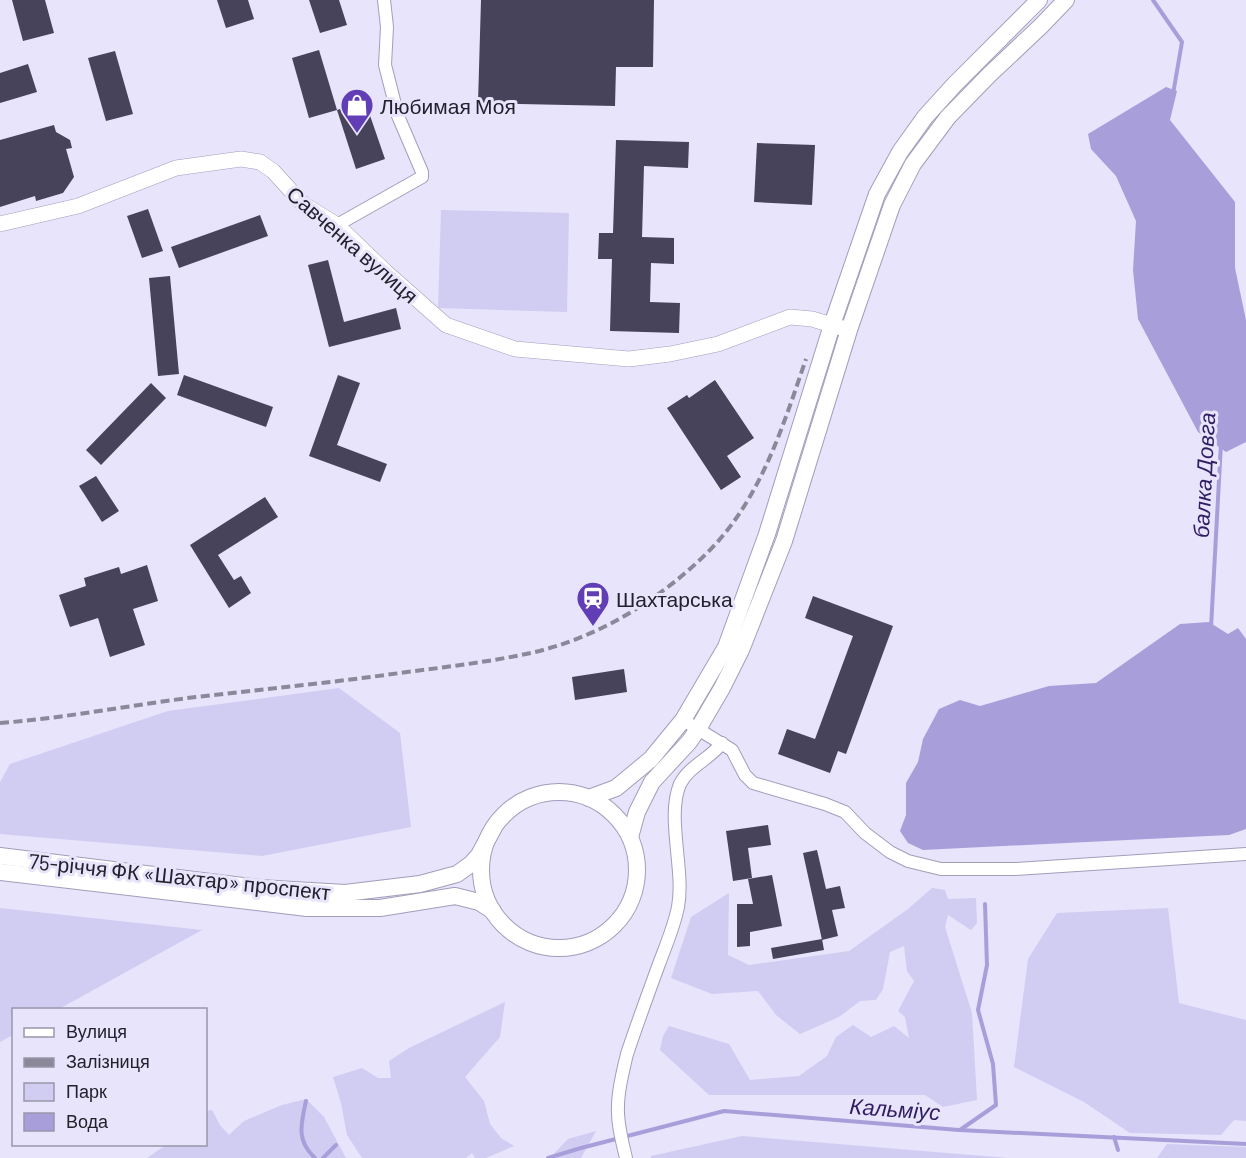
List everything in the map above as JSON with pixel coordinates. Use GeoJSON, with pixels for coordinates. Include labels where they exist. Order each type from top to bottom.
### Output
{"type":"FeatureCollection","features":[{"type":"Feature","properties":{"kind":"main road"},"geometry":{"type":"LineString","coordinates":[[589,798],[616,788],[651,759],[683,720],[726,647],[767,534],[832,325],[877,194],[900,152],[925,117],[955,84],[1039,0]]}},
{"type":"Feature","properties":{"kind":"main road"},"geometry":{"type":"LineString","coordinates":[[630,837],[637,812],[652,782],[698,729],[723,688],[741,650],[784,541],[849,330],[892,205],[913,164],[948,117],[1065,0]]}},
{"type":"Feature","properties":{"kind":"main road"},"geometry":{"type":"LineString","coordinates":[[546,793],[568,793],[589,798],[613,814],[630,837],[636,857],[637,879],[632,900],[621,918],[606,933],[587,944],[566,948],[544,947],[524,940],[506,928],[486,898],[481,870],[485,848],[493,829],[507,812],[526,800],[546,793]]}},
{"type":"Feature","properties":{"kind":"main road","name":"75-річчя ФК «Шахтар» проспект"},"geometry":{"type":"LineString","coordinates":[[0,856],[260,888],[345,893],[420,884],[446,878],[465,869],[479,855],[493,829]]}},
{"type":"Feature","properties":{"kind":"main road","name":"75-річчя ФК «Шахтар» проспект"},"geometry":{"type":"LineString","coordinates":[[0,872],[307,908],[380,908],[455,896],[473,900],[493,911]]}},
{"type":"Feature","properties":{"kind":"street"},"geometry":{"type":"LineString","coordinates":[[337,225],[422,177],[422,172],[398,116],[385,65],[387,27],[384,0]]}},
{"type":"Feature","properties":{"kind":"street","name":"Савченка вулиця"},"geometry":{"type":"LineString","coordinates":[[0,224],[78,206],[176,168],[220,160],[241,159],[260,162],[266,166],[303,204],[337,225],[446,326],[514,349],[629,359],[670,354],[718,344],[790,317],[812,318],[849,330]]}},
{"type":"Feature","properties":{"kind":"street"},"geometry":{"type":"LineString","coordinates":[[683,720],[732,750],[741,769],[753,783],[845,812],[865,833],[890,852],[908,861],[941,869],[1015,868],[1246,854]]}},
{"type":"Feature","properties":{"kind":"street"},"geometry":{"type":"LineString","coordinates":[[625,1154],[618,1119],[618,1106],[627,1054],[678,908],[680,892],[676,808],[680,786],[688,772],[709,757],[722,743]]}},
{"type":"Feature","properties":{"kind":"green space"},"geometry":{"type":"Polygon","coordinates":[[[441,210],[569,213],[567,312],[438,308],[441,210]]]}},
{"type":"Feature","properties":{"kind":"green space"},"geometry":{"type":"Polygon","coordinates":[[[339,688],[400,733],[411,827],[262,856],[0,834],[0,782],[10,764],[168,711],[339,688]]]}},
{"type":"Feature","properties":{"kind":"green space"},"geometry":{"type":"Polygon","coordinates":[[[932,888],[945,890],[948,899],[976,898],[977,923],[971,930],[948,915],[945,927],[972,1013],[977,1100],[943,1107],[925,1095],[709,1095],[660,1050],[663,1036],[669,1026],[729,1044],[750,1080],[799,1076],[827,1056],[836,1037],[853,1025],[871,1037],[894,1026],[909,1038],[905,1017],[898,1011],[914,981],[907,971],[904,946],[890,952],[883,989],[876,1000],[860,1001],[839,1017],[800,1034],[776,1015],[758,991],[712,994],[671,978],[691,917],[729,893],[728,955],[749,965],[849,951],[908,909],[932,888]]]}},
{"type":"Feature","properties":{"kind":"green space"},"geometry":{"type":"Polygon","coordinates":[[[0,908],[202,930],[61,1008],[12,1008],[12,1036],[0,1042],[0,908]]]}},
{"type":"Feature","properties":{"kind":"green space"},"geometry":{"type":"Polygon","coordinates":[[[1168,908],[1179,1003],[1246,1020],[1246,1121],[1234,1120],[1221,1135],[1130,1133],[1084,1102],[1014,1067],[1028,959],[1057,913],[1168,908]]]}},
{"type":"Feature","properties":{"kind":"green space"},"geometry":{"type":"Polygon","coordinates":[[[505,1002],[500,1037],[465,1077],[484,1101],[490,1124],[501,1138],[514,1146],[486,1158],[475,1158],[472,1153],[466,1158],[362,1158],[347,1135],[333,1077],[362,1068],[378,1078],[391,1078],[389,1061],[409,1048],[505,1002]]]}},
{"type":"Feature","properties":{"kind":"green space"},"geometry":{"type":"Polygon","coordinates":[[[306,1099],[324,1117],[346,1158],[147,1158],[165,1146],[207,1146],[207,1111],[212,1110],[220,1125],[229,1135],[244,1121],[282,1105],[306,1099]]]}},
{"type":"Feature","properties":{"kind":"green space"},"geometry":{"type":"Polygon","coordinates":[[[596,1131],[581,1158],[550,1158],[568,1139],[596,1131]]]}},
{"type":"Feature","properties":{"kind":"green space"},"geometry":{"type":"Polygon","coordinates":[[[742,1136],[1008,1158],[651,1158],[651,1156],[742,1136]]]}},
{"type":"Feature","properties":{"kind":"green space"},"geometry":{"type":"Polygon","coordinates":[[[1167,1144],[1246,1147],[1246,1158],[1157,1158],[1167,1144]]]}},
{"type":"Feature","properties":{"kind":"water"},"geometry":{"type":"Polygon","coordinates":[[[1166,87],[1177,91],[1170,120],[1235,202],[1235,268],[1246,320],[1246,442],[1226,452],[1198,432],[1138,319],[1133,270],[1136,221],[1116,176],[1091,149],[1088,134],[1166,87]]]}},
{"type":"Feature","properties":{"kind":"water"},"geometry":{"type":"Polygon","coordinates":[[[1209,622],[1228,634],[1238,628],[1246,639],[1246,829],[1229,835],[923,850],[908,843],[900,831],[906,815],[906,783],[918,762],[923,739],[939,709],[960,700],[980,706],[1049,686],[1096,683],[1180,624],[1209,622]]]}},
{"type":"Feature","properties":{"kind":"building"},"geometry":{"type":"Polygon","coordinates":[[[12,0],[45,0],[54,33],[23,41],[12,0]]]}},
{"type":"Feature","properties":{"kind":"building"},"geometry":{"type":"Polygon","coordinates":[[[217,0],[248,0],[254,19],[226,28],[217,0]]]}},
{"type":"Feature","properties":{"kind":"building"},"geometry":{"type":"Polygon","coordinates":[[[309,0],[339,0],[347,25],[320,33],[309,0]]]}},
{"type":"Feature","properties":{"kind":"building"},"geometry":{"type":"Polygon","coordinates":[[[481,0],[654,0],[653,67],[616,67],[615,106],[478,103],[481,0]]]}},
{"type":"Feature","properties":{"kind":"building"},"geometry":{"type":"Polygon","coordinates":[[[319,50],[337,110],[309,118],[292,58],[319,50]]]}},
{"type":"Feature","properties":{"kind":"building"},"geometry":{"type":"Polygon","coordinates":[[[115,51],[133,114],[106,121],[88,58],[115,51]]]}},
{"type":"Feature","properties":{"kind":"building"},"geometry":{"type":"Polygon","coordinates":[[[28,64],[37,92],[0,103],[0,73],[28,64]]]}},
{"type":"Feature","properties":{"kind":"building"},"geometry":{"type":"Polygon","coordinates":[[[365,101],[385,159],[356,169],[337,110],[365,101]]]}},
{"type":"Feature","properties":{"kind":"building"},"geometry":{"type":"Polygon","coordinates":[[[54,125],[56,132],[70,140],[72,148],[66,149],[74,177],[63,193],[36,201],[35,196],[0,207],[0,140],[54,125]]]}},
{"type":"Feature","properties":{"kind":"building"},"geometry":{"type":"Polygon","coordinates":[[[616,140],[689,142],[688,168],[644,166],[642,237],[674,238],[674,264],[651,263],[650,302],[680,303],[679,333],[610,331],[612,259],[598,259],[599,233],[613,233],[616,140]]]}},
{"type":"Feature","properties":{"kind":"building"},"geometry":{"type":"Polygon","coordinates":[[[757,143],[815,145],[812,205],[754,202],[757,143]]]}},
{"type":"Feature","properties":{"kind":"building"},"geometry":{"type":"Polygon","coordinates":[[[148,209],[163,251],[142,258],[127,216],[148,209]]]}},
{"type":"Feature","properties":{"kind":"building"},"geometry":{"type":"Polygon","coordinates":[[[260,215],[268,236],[179,268],[171,247],[260,215]]]}},
{"type":"Feature","properties":{"kind":"building"},"geometry":{"type":"Polygon","coordinates":[[[328,260],[344,322],[396,308],[401,329],[329,347],[308,265],[328,260]]]}},
{"type":"Feature","properties":{"kind":"building"},"geometry":{"type":"Polygon","coordinates":[[[170,276],[179,374],[158,376],[149,278],[170,276]]]}},
{"type":"Feature","properties":{"kind":"building"},"geometry":{"type":"Polygon","coordinates":[[[184,375],[273,407],[266,427],[177,395],[184,375]]]}},
{"type":"Feature","properties":{"kind":"building"},"geometry":{"type":"Polygon","coordinates":[[[338,375],[360,383],[337,445],[387,464],[380,482],[309,456],[338,375]]]}},
{"type":"Feature","properties":{"kind":"building"},"geometry":{"type":"Polygon","coordinates":[[[715,380],[754,438],[727,456],[741,477],[721,490],[667,408],[687,395],[689,398],[715,380]]]}},
{"type":"Feature","properties":{"kind":"building"},"geometry":{"type":"Polygon","coordinates":[[[151,383],[166,398],[101,465],[86,450],[151,383]]]}},
{"type":"Feature","properties":{"kind":"building"},"geometry":{"type":"Polygon","coordinates":[[[96,476],[119,511],[102,522],[79,486],[96,476]]]}},
{"type":"Feature","properties":{"kind":"building"},"geometry":{"type":"Polygon","coordinates":[[[265,497],[278,517],[218,555],[234,580],[241,576],[251,593],[229,608],[190,545],[265,497]]]}},
{"type":"Feature","properties":{"kind":"building"},"geometry":{"type":"Polygon","coordinates":[[[147,565],[158,601],[133,609],[145,645],[110,657],[98,618],[70,627],[59,595],[86,586],[84,578],[119,567],[121,574],[147,565]]]}},
{"type":"Feature","properties":{"kind":"building"},"geometry":{"type":"Polygon","coordinates":[[[813,596],[893,626],[846,754],[838,751],[830,773],[778,754],[787,729],[815,739],[853,636],[805,618],[813,596]]]}},
{"type":"Feature","properties":{"kind":"building","name":"Шахтарська"},"geometry":{"type":"Polygon","coordinates":[[[624,669],[627,692],[575,700],[572,677],[624,669]]]}},
{"type":"Feature","properties":{"kind":"building"},"geometry":{"type":"Polygon","coordinates":[[[768,825],[771,845],[748,848],[752,878],[733,881],[726,831],[768,825]]]}},
{"type":"Feature","properties":{"kind":"building"},"geometry":{"type":"Polygon","coordinates":[[[817,850],[826,889],[840,886],[845,908],[832,910],[838,936],[822,940],[803,853],[817,850]]]}},
{"type":"Feature","properties":{"kind":"building"},"geometry":{"type":"Polygon","coordinates":[[[772,875],[782,926],[750,932],[750,946],[737,947],[737,904],[753,904],[748,879],[772,875]]]}},
{"type":"Feature","properties":{"kind":"building"},"geometry":{"type":"Polygon","coordinates":[[[822,939],[824,950],[773,959],[771,948],[822,939]]]}},
{"type":"Feature","properties":{"kind":"waterway","name":"балка Довга"},"geometry":{"type":"LineString","coordinates":[[1153,0],[1182,42],[1173,94]]}},
{"type":"Feature","properties":{"kind":"waterway","name":"балка Довга"},"geometry":{"type":"LineString","coordinates":[[1211,628],[1221,443]]}},
{"type":"Feature","properties":{"kind":"waterway","name":"балка Довга"},"geometry":{"type":"LineString","coordinates":[[960,1130],[996,1105],[993,1064],[978,1010],[987,965],[985,904]]}},
{"type":"Feature","properties":{"kind":"waterway"},"geometry":{"type":"LineString","coordinates":[[306,1101],[302,1139],[315,1158]]}},
{"type":"Feature","properties":{"kind":"waterway","name":"Кальміус"},"geometry":{"type":"LineString","coordinates":[[548,1158],[724,1111],[959,1130],[1246,1144]]}},
{"type":"Feature","properties":{"kind":"waterway"},"geometry":{"type":"LineString","coordinates":[[1114,1137],[1118,1150]]}},
{"type":"Feature","properties":{"kind":"waterway"},"geometry":{"type":"LineString","coordinates":[[323,1158],[336,1145]]}},
{"type":"Feature","properties":{"kind":"railway"},"geometry":{"type":"LineString","coordinates":[[0,723],[482,662],[551,648],[600,629],[667,588],[706,554],[725,533],[741,511],[767,463],[806,359]]}},
{"type":"Feature","properties":{"kind":"place","name":"Любимая Моя"},"geometry":{"type":"Point","coordinates":[357,134]}},
{"type":"Feature","properties":{"kind":"place","name":"Шахтарська"},"geometry":{"type":"Point","coordinates":[593,627]}}]}
